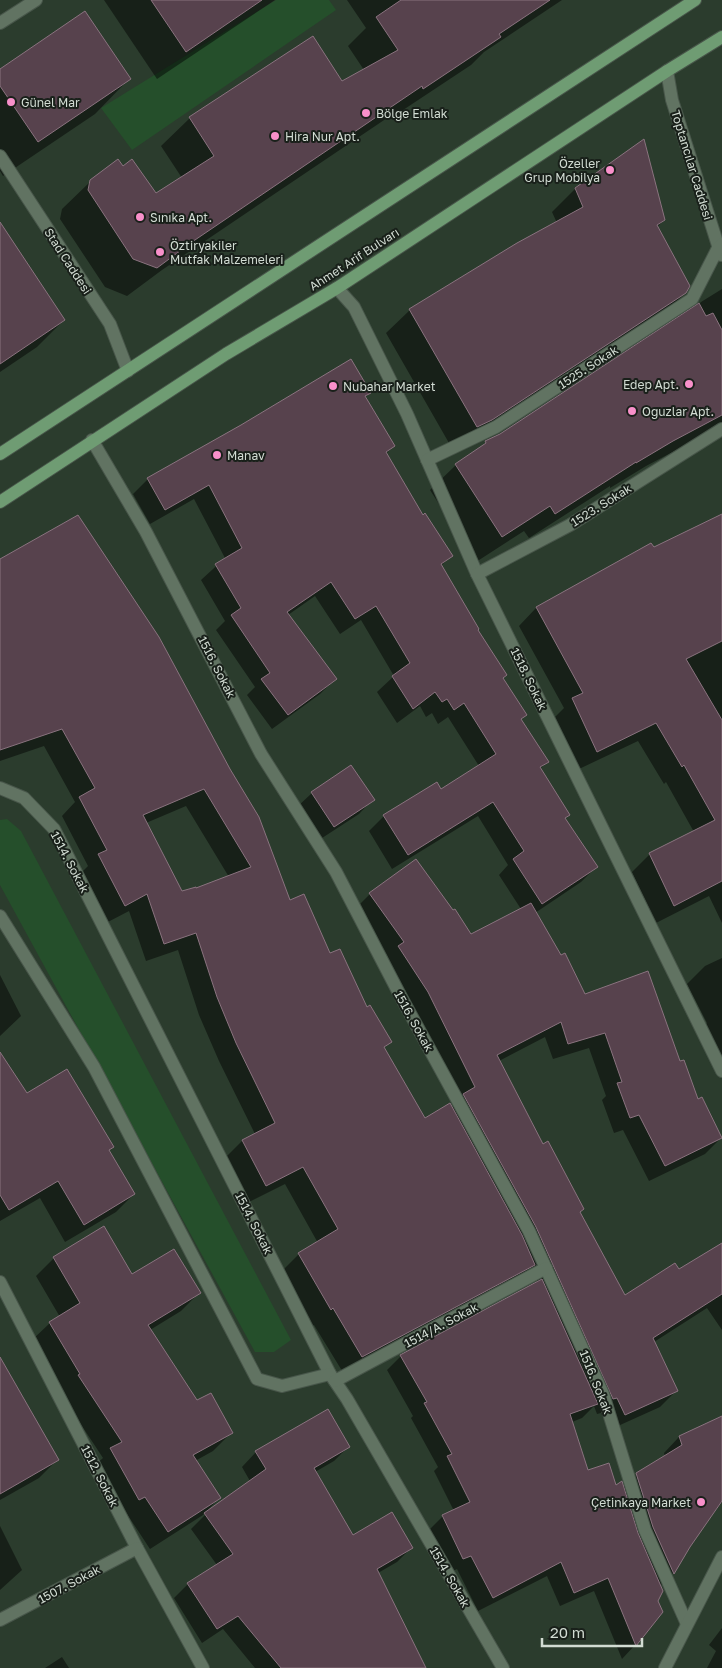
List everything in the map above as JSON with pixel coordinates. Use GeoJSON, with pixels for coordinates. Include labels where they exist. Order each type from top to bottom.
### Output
{"type":"FeatureCollection","features":[{"type":"Feature","properties":{"kind":"main road"},"geometry":{"type":"LineString","coordinates":[[0,454],[128,371],[679,4],[694,0]]}},
{"type":"Feature","properties":{"kind":"main road","name":"Ahmet Arif Bulvarı"},"geometry":{"type":"LineString","coordinates":[[0,502],[226,354],[337,288],[667,71],[722,37]]}},
{"type":"Feature","properties":{"kind":"street"},"geometry":{"type":"LineString","coordinates":[[0,23],[36,0]]}},
{"type":"Feature","properties":{"kind":"street","name":"Toptancılar Caddesi"},"geometry":{"type":"LineString","coordinates":[[667,71],[672,100],[721,250]]}},
{"type":"Feature","properties":{"kind":"street","name":"Stad Caddesi"},"geometry":{"type":"LineString","coordinates":[[0,156],[110,324],[128,371]]}},
{"type":"Feature","properties":{"kind":"street","name":"1525. Sokak"},"geometry":{"type":"LineString","coordinates":[[427,460],[496,427],[692,299],[721,250]]}},
{"type":"Feature","properties":{"kind":"street","name":"1518. Sokak"},"geometry":{"type":"LineString","coordinates":[[337,288],[354,307],[407,414],[477,574],[722,1071]]}},
{"type":"Feature","properties":{"kind":"street","name":"1523. Sokak"},"geometry":{"type":"LineString","coordinates":[[477,574],[570,524],[722,429]]}},
{"type":"Feature","properties":{"kind":"street","name":"1516. Sokak"},"geometry":{"type":"LineString","coordinates":[[92,440],[146,532],[261,754],[336,872],[401,997],[529,1231],[603,1394],[645,1530],[687,1624]]}},
{"type":"Feature","properties":{"kind":"street","name":"1514. Sokak"},"geometry":{"type":"LineString","coordinates":[[0,788],[24,798],[54,829],[332,1378],[503,1668]]}},
{"type":"Feature","properties":{"kind":"street","name":"1514/A. Sokak"},"geometry":{"type":"LineString","coordinates":[[0,916],[94,1067],[257,1379],[282,1386],[332,1378],[546,1268]]}},
{"type":"Feature","properties":{"kind":"street","name":"1512. Sokak"},"geometry":{"type":"LineString","coordinates":[[0,1282],[137,1548],[203,1668]]}},
{"type":"Feature","properties":{"kind":"street","name":"1507. Sokak"},"geometry":{"type":"LineString","coordinates":[[0,1620],[137,1548]]}},
{"type":"Feature","properties":{"kind":"street"},"geometry":{"type":"LineString","coordinates":[[665,1668],[722,1557]]}},
{"type":"Feature","properties":{"kind":"green space"},"geometry":{"type":"Polygon","coordinates":[[[276,0],[329,0],[336,10],[132,150],[101,108],[276,0]]]}},
{"type":"Feature","properties":{"kind":"green space"},"geometry":{"type":"Polygon","coordinates":[[[7,819],[21,831],[291,1340],[274,1352],[255,1352],[0,885],[0,820],[7,819]]]}},
{"type":"Feature","properties":{"kind":"building"},"geometry":{"type":"Polygon","coordinates":[[[151,0],[262,0],[186,52],[151,0]]]}},
{"type":"Feature","properties":{"kind":"building"},"geometry":{"type":"Polygon","coordinates":[[[401,0],[550,0],[499,34],[501,37],[423,89],[422,86],[192,242],[157,268],[133,259],[88,190],[90,180],[118,159],[123,166],[132,159],[156,193],[214,156],[189,117],[313,36],[342,81],[398,50],[376,17],[401,0]]]}},
{"type":"Feature","properties":{"kind":"building"},"geometry":{"type":"Polygon","coordinates":[[[85,11],[131,79],[38,142],[0,86],[0,69],[85,11]]]}},
{"type":"Feature","properties":{"kind":"building"},"geometry":{"type":"Polygon","coordinates":[[[644,139],[665,220],[657,225],[690,286],[686,293],[492,420],[477,427],[409,309],[517,243],[583,207],[575,188],[644,139]]]}},
{"type":"Feature","properties":{"kind":"building"},"geometry":{"type":"Polygon","coordinates":[[[0,222],[65,320],[0,364],[0,222]]]}},
{"type":"Feature","properties":{"kind":"building"},"geometry":{"type":"Polygon","coordinates":[[[699,303],[706,316],[713,313],[722,330],[722,415],[636,462],[555,514],[550,506],[502,537],[455,464],[486,443],[485,441],[500,434],[699,303]]]}},
{"type":"Feature","properties":{"kind":"building"},"geometry":{"type":"Polygon","coordinates":[[[351,359],[371,393],[365,396],[395,446],[386,452],[423,515],[425,513],[453,556],[441,564],[478,630],[507,675],[503,678],[527,715],[521,719],[549,762],[540,767],[570,815],[565,818],[598,867],[542,904],[513,859],[524,851],[493,802],[408,855],[383,815],[437,782],[441,789],[496,754],[464,703],[454,710],[447,699],[442,702],[435,692],[413,709],[392,676],[410,663],[376,606],[355,619],[331,582],[287,612],[337,679],[288,715],[261,679],[270,673],[231,615],[241,608],[215,564],[242,548],[209,485],[165,510],[147,478],[241,425],[351,359]]]}},
{"type":"Feature","properties":{"kind":"building"},"geometry":{"type":"Polygon","coordinates":[[[722,514],[722,641],[686,659],[722,720],[722,881],[674,906],[649,853],[715,820],[684,765],[682,767],[656,723],[597,752],[572,698],[583,693],[536,607],[651,543],[654,547],[722,514]]]}},
{"type":"Feature","properties":{"kind":"building"},"geometry":{"type":"Polygon","coordinates":[[[78,515],[159,637],[230,769],[259,817],[290,900],[304,894],[330,953],[340,949],[367,1007],[370,1005],[392,1042],[384,1047],[425,1118],[450,1103],[522,1235],[535,1265],[362,1357],[333,1308],[331,1310],[298,1253],[338,1229],[303,1167],[266,1186],[242,1140],[275,1123],[236,1043],[217,997],[196,933],[164,944],[147,894],[125,906],[98,854],[107,850],[79,797],[95,788],[62,729],[0,750],[0,559],[78,515]],[[204,789],[143,815],[182,891],[196,888],[251,867],[204,789]]]}},
{"type":"Feature","properties":{"kind":"building"},"geometry":{"type":"Polygon","coordinates":[[[351,765],[375,800],[334,827],[311,792],[351,765]]]}},
{"type":"Feature","properties":{"kind":"building"},"geometry":{"type":"Polygon","coordinates":[[[416,859],[453,910],[455,909],[471,934],[531,903],[561,955],[565,953],[585,994],[648,971],[680,1061],[684,1060],[698,1099],[702,1097],[722,1138],[665,1166],[639,1115],[630,1118],[617,1083],[622,1082],[605,1033],[568,1044],[561,1022],[497,1055],[543,1144],[548,1141],[584,1209],[580,1212],[625,1295],[675,1263],[679,1269],[722,1243],[722,1294],[653,1338],[678,1391],[625,1415],[617,1398],[613,1399],[536,1227],[463,1094],[475,1087],[428,992],[398,946],[404,942],[369,893],[416,859]]]}},
{"type":"Feature","properties":{"kind":"building"},"geometry":{"type":"Polygon","coordinates":[[[0,1052],[27,1093],[67,1069],[114,1147],[109,1150],[135,1194],[84,1225],[58,1181],[9,1210],[0,1195],[0,1052]]]}},
{"type":"Feature","properties":{"kind":"building"},"geometry":{"type":"Polygon","coordinates":[[[104,1226],[132,1274],[174,1249],[201,1293],[148,1325],[197,1400],[211,1393],[233,1433],[193,1455],[221,1498],[168,1532],[145,1497],[139,1500],[110,1448],[122,1442],[78,1375],[80,1374],[49,1322],[80,1303],[53,1257],[104,1226]]]}},
{"type":"Feature","properties":{"kind":"building"},"geometry":{"type":"Polygon","coordinates":[[[542,1279],[598,1404],[570,1414],[588,1470],[609,1463],[616,1485],[622,1481],[638,1533],[663,1591],[658,1601],[663,1612],[636,1646],[608,1578],[574,1593],[561,1562],[493,1598],[471,1556],[463,1559],[442,1515],[470,1502],[447,1456],[452,1454],[424,1403],[427,1402],[400,1355],[542,1279]]]}},
{"type":"Feature","properties":{"kind":"building"},"geometry":{"type":"Polygon","coordinates":[[[0,1357],[59,1460],[0,1494],[0,1357]]]}},
{"type":"Feature","properties":{"kind":"building"},"geometry":{"type":"Polygon","coordinates":[[[328,1409],[350,1447],[314,1468],[353,1535],[392,1512],[413,1548],[377,1569],[426,1668],[281,1668],[238,1616],[217,1629],[187,1583],[233,1554],[204,1513],[266,1469],[255,1451],[328,1409]]]}},
{"type":"Feature","properties":{"kind":"building"},"geometry":{"type":"Polygon","coordinates":[[[722,1416],[722,1501],[674,1574],[653,1527],[636,1473],[682,1445],[679,1436],[722,1416]]]}},
{"type":"Feature","properties":{"kind":"place","name":"Günel Mar"},"geometry":{"type":"Point","coordinates":[11,102]}},
{"type":"Feature","properties":{"kind":"place","name":"Bölge Emlak"},"geometry":{"type":"Point","coordinates":[366,113]}},
{"type":"Feature","properties":{"kind":"place","name":"Hira Nur Apt."},"geometry":{"type":"Point","coordinates":[275,136]}},
{"type":"Feature","properties":{"kind":"place","name":"Özeller Grup Mobilya"},"geometry":{"type":"Point","coordinates":[610,170]}},
{"type":"Feature","properties":{"kind":"place","name":"Sınıka Apt."},"geometry":{"type":"Point","coordinates":[140,217]}},
{"type":"Feature","properties":{"kind":"place","name":"Öztiryakiler Mutfak Malzemeleri"},"geometry":{"type":"Point","coordinates":[160,252]}},
{"type":"Feature","properties":{"kind":"place","name":"Edep Apt."},"geometry":{"type":"Point","coordinates":[689,384]}},
{"type":"Feature","properties":{"kind":"place","name":"Nubahar Market"},"geometry":{"type":"Point","coordinates":[333,386]}},
{"type":"Feature","properties":{"kind":"place","name":"Oğuzlar Apt."},"geometry":{"type":"Point","coordinates":[632,411]}},
{"type":"Feature","properties":{"kind":"place","name":"Manav"},"geometry":{"type":"Point","coordinates":[217,455]}},
{"type":"Feature","properties":{"kind":"place","name":"Çetinkaya Market"},"geometry":{"type":"Point","coordinates":[701,1502]}}]}
